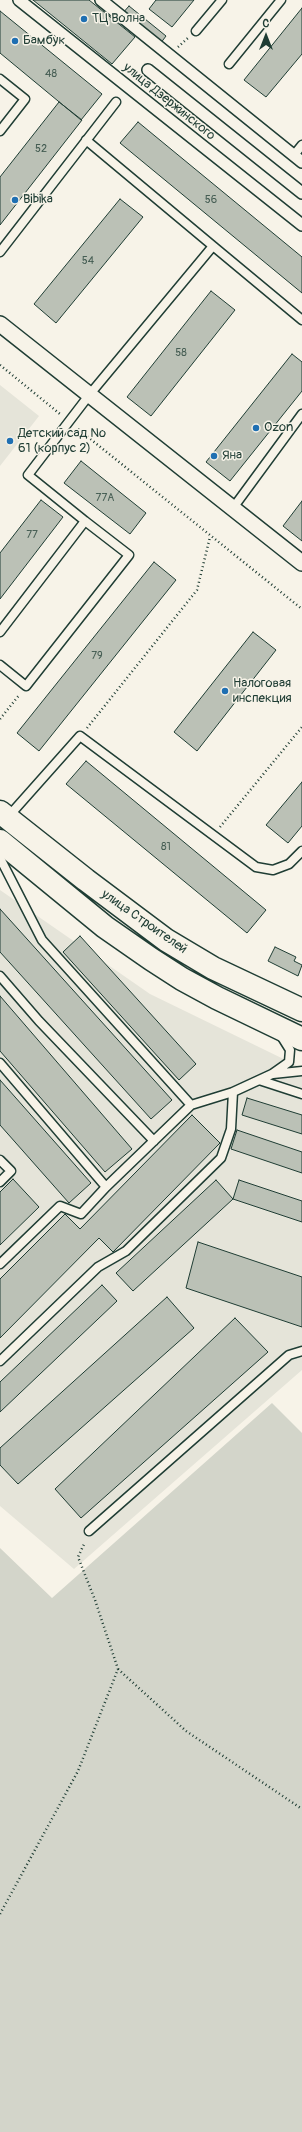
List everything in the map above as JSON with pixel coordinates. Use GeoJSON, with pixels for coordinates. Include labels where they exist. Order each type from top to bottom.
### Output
{"type":"FeatureCollection","features":[{"type":"Feature","properties":{"kind":"main road","name":"улица Строителей"},"geometry":{"type":"LineString","coordinates":[[4,815],[166,940],[213,968],[302,1010]]}},
{"type":"Feature","properties":{"kind":"main road","name":"улица Строителей"},"geometry":{"type":"LineString","coordinates":[[0,842],[105,927],[151,959],[189,983],[276,1028],[302,1039]]}},
{"type":"Feature","properties":{"kind":"street","name":"улица Дзержинского"},"geometry":{"type":"LineString","coordinates":[[19,0],[302,225]]}},
{"type":"Feature","properties":{"kind":"street"},"geometry":{"type":"LineString","coordinates":[[101,0],[298,158]]}},
{"type":"Feature","properties":{"kind":"street","name":"улица Дзержинского"},"geometry":{"type":"LineString","coordinates":[[148,70],[302,193]]}},
{"type":"Feature","properties":{"kind":"street"},"geometry":{"type":"LineString","coordinates":[[0,324],[302,563]]}},
{"type":"Feature","properties":{"kind":"lane"},"geometry":{"type":"LineString","coordinates":[[196,31],[222,0]]}},
{"type":"Feature","properties":{"kind":"lane"},"geometry":{"type":"LineString","coordinates":[[229,64],[281,0]]}},
{"type":"Feature","properties":{"kind":"lane"},"geometry":{"type":"LineString","coordinates":[[0,79],[24,99],[0,131]]}},
{"type":"Feature","properties":{"kind":"lane"},"geometry":{"type":"LineString","coordinates":[[0,252],[116,102]]}},
{"type":"Feature","properties":{"kind":"lane"},"geometry":{"type":"LineString","coordinates":[[86,140],[302,320]]}},
{"type":"Feature","properties":{"kind":"lane"},"geometry":{"type":"LineString","coordinates":[[298,158],[302,145]]}},
{"type":"Feature","properties":{"kind":"lane"},"geometry":{"type":"LineString","coordinates":[[0,665],[26,686],[129,555],[28,475],[90,394],[213,246]]}},
{"type":"Feature","properties":{"kind":"lane"},"geometry":{"type":"LineString","coordinates":[[233,508],[302,414]]}},
{"type":"Feature","properties":{"kind":"lane"},"geometry":{"type":"LineString","coordinates":[[0,632],[86,521]]}},
{"type":"Feature","properties":{"kind":"lane"},"geometry":{"type":"LineString","coordinates":[[4,815],[80,736],[256,867],[273,870],[289,864],[302,851]]}},
{"type":"Feature","properties":{"kind":"lane"},"geometry":{"type":"LineString","coordinates":[[0,858],[42,940],[191,1105]]}},
{"type":"Feature","properties":{"kind":"lane"},"geometry":{"type":"LineString","coordinates":[[0,976],[39,1021],[154,1141]]}},
{"type":"Feature","properties":{"kind":"lane"},"geometry":{"type":"LineString","coordinates":[[0,1264],[60,1206],[82,1214],[106,1187],[191,1105],[233,1092],[272,1074],[288,1062],[290,1050],[276,1028]]}},
{"type":"Feature","properties":{"kind":"lane"},"geometry":{"type":"LineString","coordinates":[[0,1063],[106,1187]]}},
{"type":"Feature","properties":{"kind":"lane"},"geometry":{"type":"LineString","coordinates":[[272,1074],[302,1071]]}},
{"type":"Feature","properties":{"kind":"lane"},"geometry":{"type":"LineString","coordinates":[[259,1080],[302,1094]]}},
{"type":"Feature","properties":{"kind":"lane"},"geometry":{"type":"LineString","coordinates":[[0,1361],[98,1267],[126,1251],[221,1158],[231,1129],[233,1092]]}},
{"type":"Feature","properties":{"kind":"lane"},"geometry":{"type":"LineString","coordinates":[[0,1160],[11,1171],[0,1182]]}},
{"type":"Feature","properties":{"kind":"lane"},"geometry":{"type":"LineString","coordinates":[[89,1531],[289,1355],[302,1351]]}},
{"type":"Feature","properties":{"kind":"path"},"geometry":{"type":"LineString","coordinates":[[0,365],[210,537],[302,609]]}},
{"type":"Feature","properties":{"kind":"path"},"geometry":{"type":"LineString","coordinates":[[80,736],[197,590],[210,537]]}},
{"type":"Feature","properties":{"kind":"path"},"geometry":{"type":"LineString","coordinates":[[0,719],[26,686]]}},
{"type":"Feature","properties":{"kind":"path"},"geometry":{"type":"LineString","coordinates":[[213,835],[302,727]]}},
{"type":"Feature","properties":{"kind":"path"},"geometry":{"type":"LineString","coordinates":[[89,1531],[78,1557],[95,1600],[118,1669],[186,1731],[302,1809]]}},
{"type":"Feature","properties":{"kind":"path"},"geometry":{"type":"LineString","coordinates":[[0,1914],[78,1771],[118,1669]]}},
{"type":"Feature","properties":{"kind":"shaded area","name":"Детский сад № 61 (корпус 2)"},"geometry":{"type":"Polygon","coordinates":[[[0,385],[39,416],[0,466],[0,385]]]}},
{"type":"Feature","properties":{"kind":"shaded area"},"geometry":{"type":"Polygon","coordinates":[[[0,890],[150,994],[302,1068],[302,1370],[74,1569],[0,1506],[0,890]]]}},
{"type":"Feature","properties":{"kind":"shaded area"},"geometry":{"type":"Polygon","coordinates":[[[272,1403],[302,1433],[302,2132],[0,2132],[0,1548],[52,1598],[272,1403]]]}},
{"type":"Feature","properties":{"kind":"building","name":"ТЦ Волна"},"geometry":{"type":"Polygon","coordinates":[[[33,0],[89,0],[135,37],[112,64],[33,0]]]}},
{"type":"Feature","properties":{"kind":"building"},"geometry":{"type":"Polygon","coordinates":[[[156,0],[194,0],[172,27],[149,9],[156,0]]]}},
{"type":"Feature","properties":{"kind":"building"},"geometry":{"type":"Polygon","coordinates":[[[129,6],[166,36],[160,44],[122,14],[129,6]]]}},
{"type":"Feature","properties":{"kind":"building"},"geometry":{"type":"Polygon","coordinates":[[[302,8],[302,54],[266,97],[244,80],[302,8]]]}},
{"type":"Feature","properties":{"kind":"building"},"geometry":{"type":"Polygon","coordinates":[[[0,11],[102,94],[81,120],[0,53],[0,11]]]}},
{"type":"Feature","properties":{"kind":"building"},"geometry":{"type":"Polygon","coordinates":[[[59,102],[82,120],[0,225],[0,177],[59,102]]]}},
{"type":"Feature","properties":{"kind":"building"},"geometry":{"type":"Polygon","coordinates":[[[138,122],[302,257],[302,293],[120,143],[138,122]]]}},
{"type":"Feature","properties":{"kind":"building"},"geometry":{"type":"Polygon","coordinates":[[[120,199],[143,217],[56,323],[34,304],[120,199]]]}},
{"type":"Feature","properties":{"kind":"building"},"geometry":{"type":"Polygon","coordinates":[[[211,291],[235,310],[151,416],[127,397],[211,291]]]}},
{"type":"Feature","properties":{"kind":"building"},"geometry":{"type":"Polygon","coordinates":[[[292,354],[302,362],[302,391],[230,481],[206,462],[292,354]]]}},
{"type":"Feature","properties":{"kind":"building"},"geometry":{"type":"Polygon","coordinates":[[[81,461],[146,513],[130,534],[64,483],[81,461]]]}},
{"type":"Feature","properties":{"kind":"building"},"geometry":{"type":"Polygon","coordinates":[[[41,500],[63,517],[0,599],[0,553],[41,500]]]}},
{"type":"Feature","properties":{"kind":"building"},"geometry":{"type":"Polygon","coordinates":[[[302,501],[302,541],[283,526],[302,501]]]}},
{"type":"Feature","properties":{"kind":"building"},"geometry":{"type":"Polygon","coordinates":[[[154,562],[176,580],[39,751],[17,733],[154,562]]]}},
{"type":"Feature","properties":{"kind":"building","name":"Налоговая инспекция"},"geometry":{"type":"Polygon","coordinates":[[[253,632],[276,650],[197,751],[174,732],[253,632]]]}},
{"type":"Feature","properties":{"kind":"building"},"geometry":{"type":"Polygon","coordinates":[[[86,761],[266,910],[247,933],[66,784],[86,761]]]}},
{"type":"Feature","properties":{"kind":"building"},"geometry":{"type":"Polygon","coordinates":[[[302,782],[302,826],[288,843],[266,825],[302,782]]]}},
{"type":"Feature","properties":{"kind":"building"},"geometry":{"type":"Polygon","coordinates":[[[0,909],[172,1100],[151,1119],[0,952],[0,909]]]}},
{"type":"Feature","properties":{"kind":"building"},"geometry":{"type":"Polygon","coordinates":[[[80,936],[196,1064],[179,1080],[63,952],[80,936]]]}},
{"type":"Feature","properties":{"kind":"building"},"geometry":{"type":"Polygon","coordinates":[[[275,947],[296,957],[294,961],[302,965],[298,976],[268,961],[275,947]]]}},
{"type":"Feature","properties":{"kind":"building"},"geometry":{"type":"Polygon","coordinates":[[[0,996],[132,1149],[105,1172],[0,1051],[0,996]]]}},
{"type":"Feature","properties":{"kind":"building"},"geometry":{"type":"Polygon","coordinates":[[[0,1080],[91,1183],[69,1203],[0,1125],[0,1080]]]}},
{"type":"Feature","properties":{"kind":"building"},"geometry":{"type":"Polygon","coordinates":[[[247,1098],[302,1115],[302,1134],[242,1115],[247,1098]]]}},
{"type":"Feature","properties":{"kind":"building"},"geometry":{"type":"Polygon","coordinates":[[[192,1115],[220,1143],[113,1252],[99,1238],[0,1338],[0,1279],[65,1214],[80,1229],[192,1115]]]}},
{"type":"Feature","properties":{"kind":"building"},"geometry":{"type":"Polygon","coordinates":[[[237,1130],[302,1152],[302,1173],[231,1149],[237,1130]]]}},
{"type":"Feature","properties":{"kind":"building"},"geometry":{"type":"Polygon","coordinates":[[[13,1179],[39,1207],[0,1245],[0,1192],[13,1179]]]}},
{"type":"Feature","properties":{"kind":"building"},"geometry":{"type":"Polygon","coordinates":[[[216,1180],[233,1199],[133,1291],[116,1273],[216,1180]]]}},
{"type":"Feature","properties":{"kind":"building"},"geometry":{"type":"Polygon","coordinates":[[[239,1180],[302,1201],[302,1222],[233,1199],[239,1180]]]}},
{"type":"Feature","properties":{"kind":"building"},"geometry":{"type":"Polygon","coordinates":[[[198,1242],[302,1277],[302,1327],[186,1288],[198,1242]]]}},
{"type":"Feature","properties":{"kind":"building"},"geometry":{"type":"Polygon","coordinates":[[[102,1285],[117,1301],[0,1412],[0,1382],[102,1285]]]}},
{"type":"Feature","properties":{"kind":"building"},"geometry":{"type":"Polygon","coordinates":[[[167,1297],[194,1328],[18,1484],[0,1465],[0,1448],[167,1297]]]}},
{"type":"Feature","properties":{"kind":"building"},"geometry":{"type":"Polygon","coordinates":[[[235,1318],[268,1352],[81,1518],[55,1489],[235,1318]]]}},
{"type":"Feature","properties":{"kind":"place","name":"ТЦ Волна"},"geometry":{"type":"Point","coordinates":[84,19]}},
{"type":"Feature","properties":{"kind":"place","name":"Бамбук"},"geometry":{"type":"Point","coordinates":[15,41]}},
{"type":"Feature","properties":{"kind":"place","name":"Bibika"},"geometry":{"type":"Point","coordinates":[15,200]}},
{"type":"Feature","properties":{"kind":"place","name":"Ozon"},"geometry":{"type":"Point","coordinates":[256,428]}},
{"type":"Feature","properties":{"kind":"place","name":"Детский сад № 61 (корпус 2)"},"geometry":{"type":"Point","coordinates":[10,441]}},
{"type":"Feature","properties":{"kind":"place","name":"Яна"},"geometry":{"type":"Point","coordinates":[214,456]}},
{"type":"Feature","properties":{"kind":"place","name":"Налоговая инспекция"},"geometry":{"type":"Point","coordinates":[225,691]}}]}
